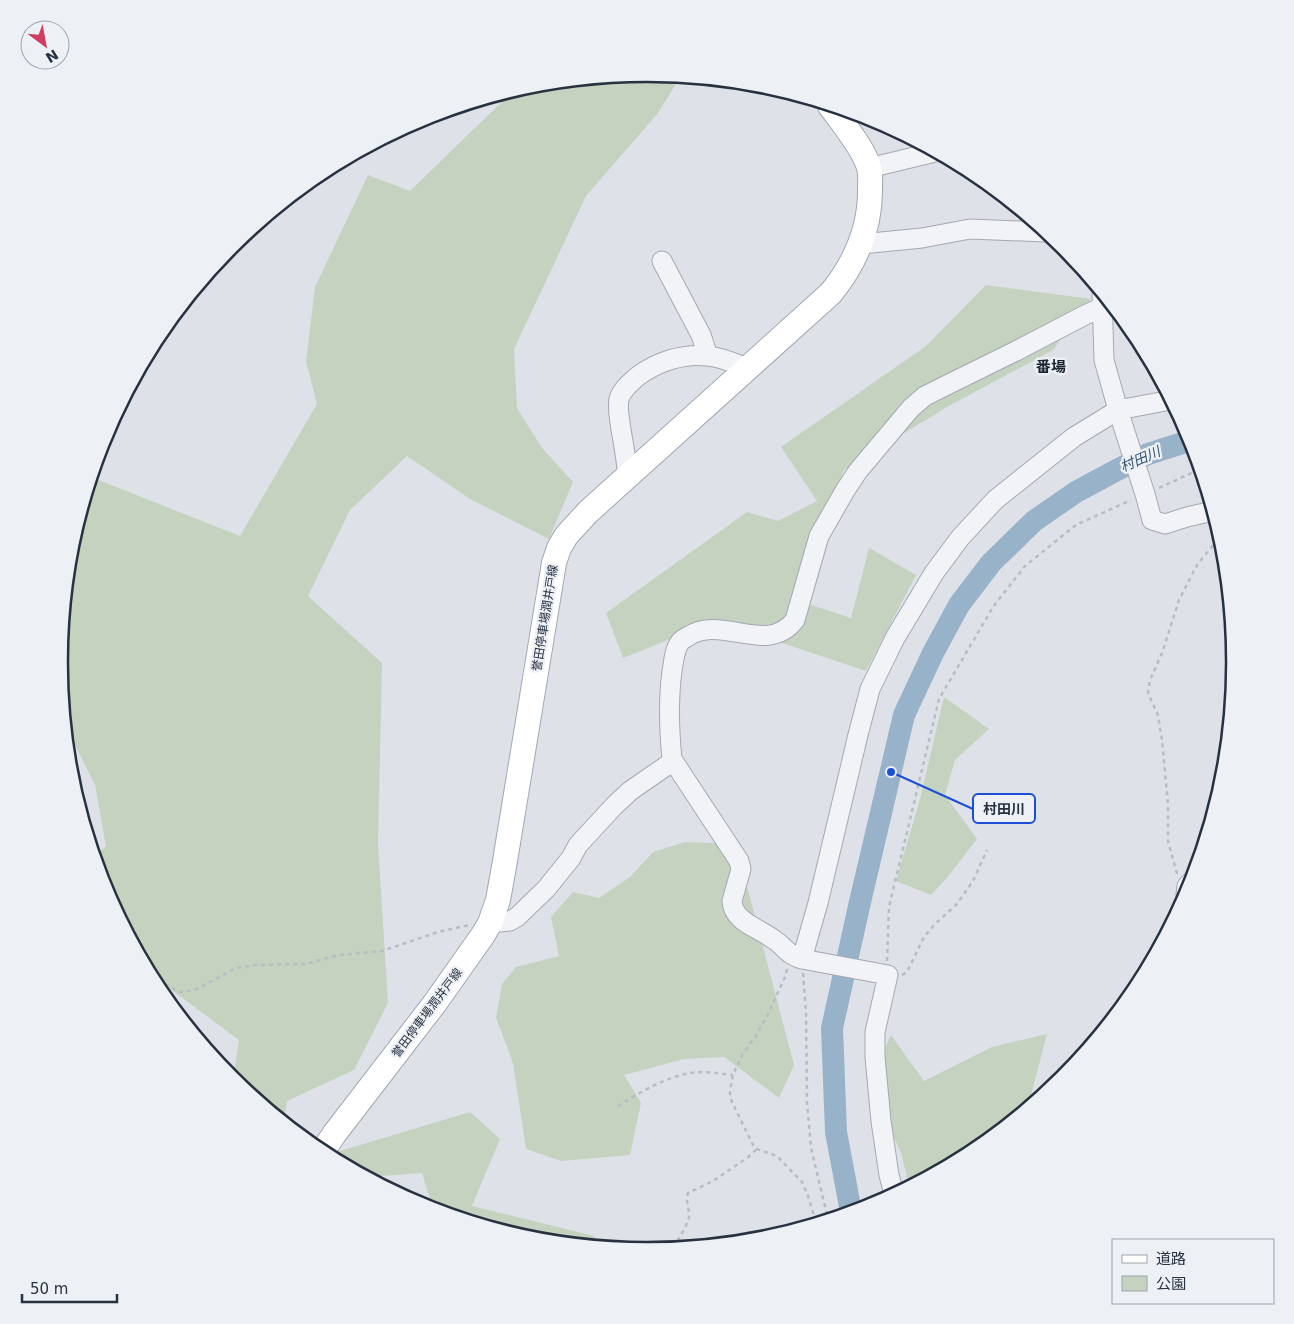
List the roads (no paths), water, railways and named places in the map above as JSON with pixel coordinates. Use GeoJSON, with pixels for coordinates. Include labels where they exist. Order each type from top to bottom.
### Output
{"type":"FeatureCollection","features":[{"type":"Feature","properties":{"kind":"main road","name":"誉田停車場潤井戸線"},"geometry":{"type":"LineString","coordinates":[[327,1145],[456,975],[490,923],[498,900],[505,862],[554,563],[559,548],[566,536],[588,512],[628,475],[831,293],[842,280],[856,256],[869,216],[869,168],[848,129],[837,114]]}},
{"type":"Feature","properties":{"kind":"street"},"geometry":{"type":"LineString","coordinates":[[869,168],[926,154]]}},
{"type":"Feature","properties":{"kind":"street"},"geometry":{"type":"LineString","coordinates":[[861,244],[922,238],[970,230],[1035,232]]}},
{"type":"Feature","properties":{"kind":"street"},"geometry":{"type":"LineString","coordinates":[[662,261],[700,335],[708,356]]}},
{"type":"Feature","properties":{"kind":"street"},"geometry":{"type":"LineString","coordinates":[[892,1187],[881,1120],[875,1057],[875,1032],[888,975],[796,957],[773,938],[750,926],[739,917],[732,906],[732,901],[741,869],[740,861],[672,759],[669,728],[669,694],[674,654],[680,642],[691,634],[703,630],[712,629],[756,636],[769,636],[776,635],[790,627],[795,620],[819,536],[858,471],[911,408],[925,396],[947,384],[1085,315],[1101,302]]}},
{"type":"Feature","properties":{"kind":"street"},"geometry":{"type":"LineString","coordinates":[[1102,303],[1104,360],[1152,520],[1165,524],[1207,512]]}},
{"type":"Feature","properties":{"kind":"street"},"geometry":{"type":"LineString","coordinates":[[628,475],[619,414],[619,399],[630,382],[648,369],[664,361],[692,355],[725,360],[747,368]]}},
{"type":"Feature","properties":{"kind":"street"},"geometry":{"type":"LineString","coordinates":[[796,957],[818,903],[870,689],[895,638],[934,572],[960,538],[995,500],[1074,437],[1118,410],[1164,401]]}},
{"type":"Feature","properties":{"kind":"street"},"geometry":{"type":"LineString","coordinates":[[490,923],[510,921],[517,917],[546,889],[571,858],[578,845],[614,806],[630,791],[669,764],[672,759]]}},
{"type":"Feature","properties":{"kind":"waterway","name":"村田川"},"geometry":{"type":"LineString","coordinates":[[850,1205],[836,1132],[832,1028],[904,715],[933,653],[959,605],[991,563],[1034,521],[1076,492],[1148,454],[1183,443]]}},
{"type":"Feature","properties":{"kind":"place","name":"村田川"},"geometry":{"type":"Point","coordinates":[891,772]}},
{"type":"Feature","properties":{"kind":"district","name":"番場"},"geometry":{"type":"Point","coordinates":[1051,367]}}]}
